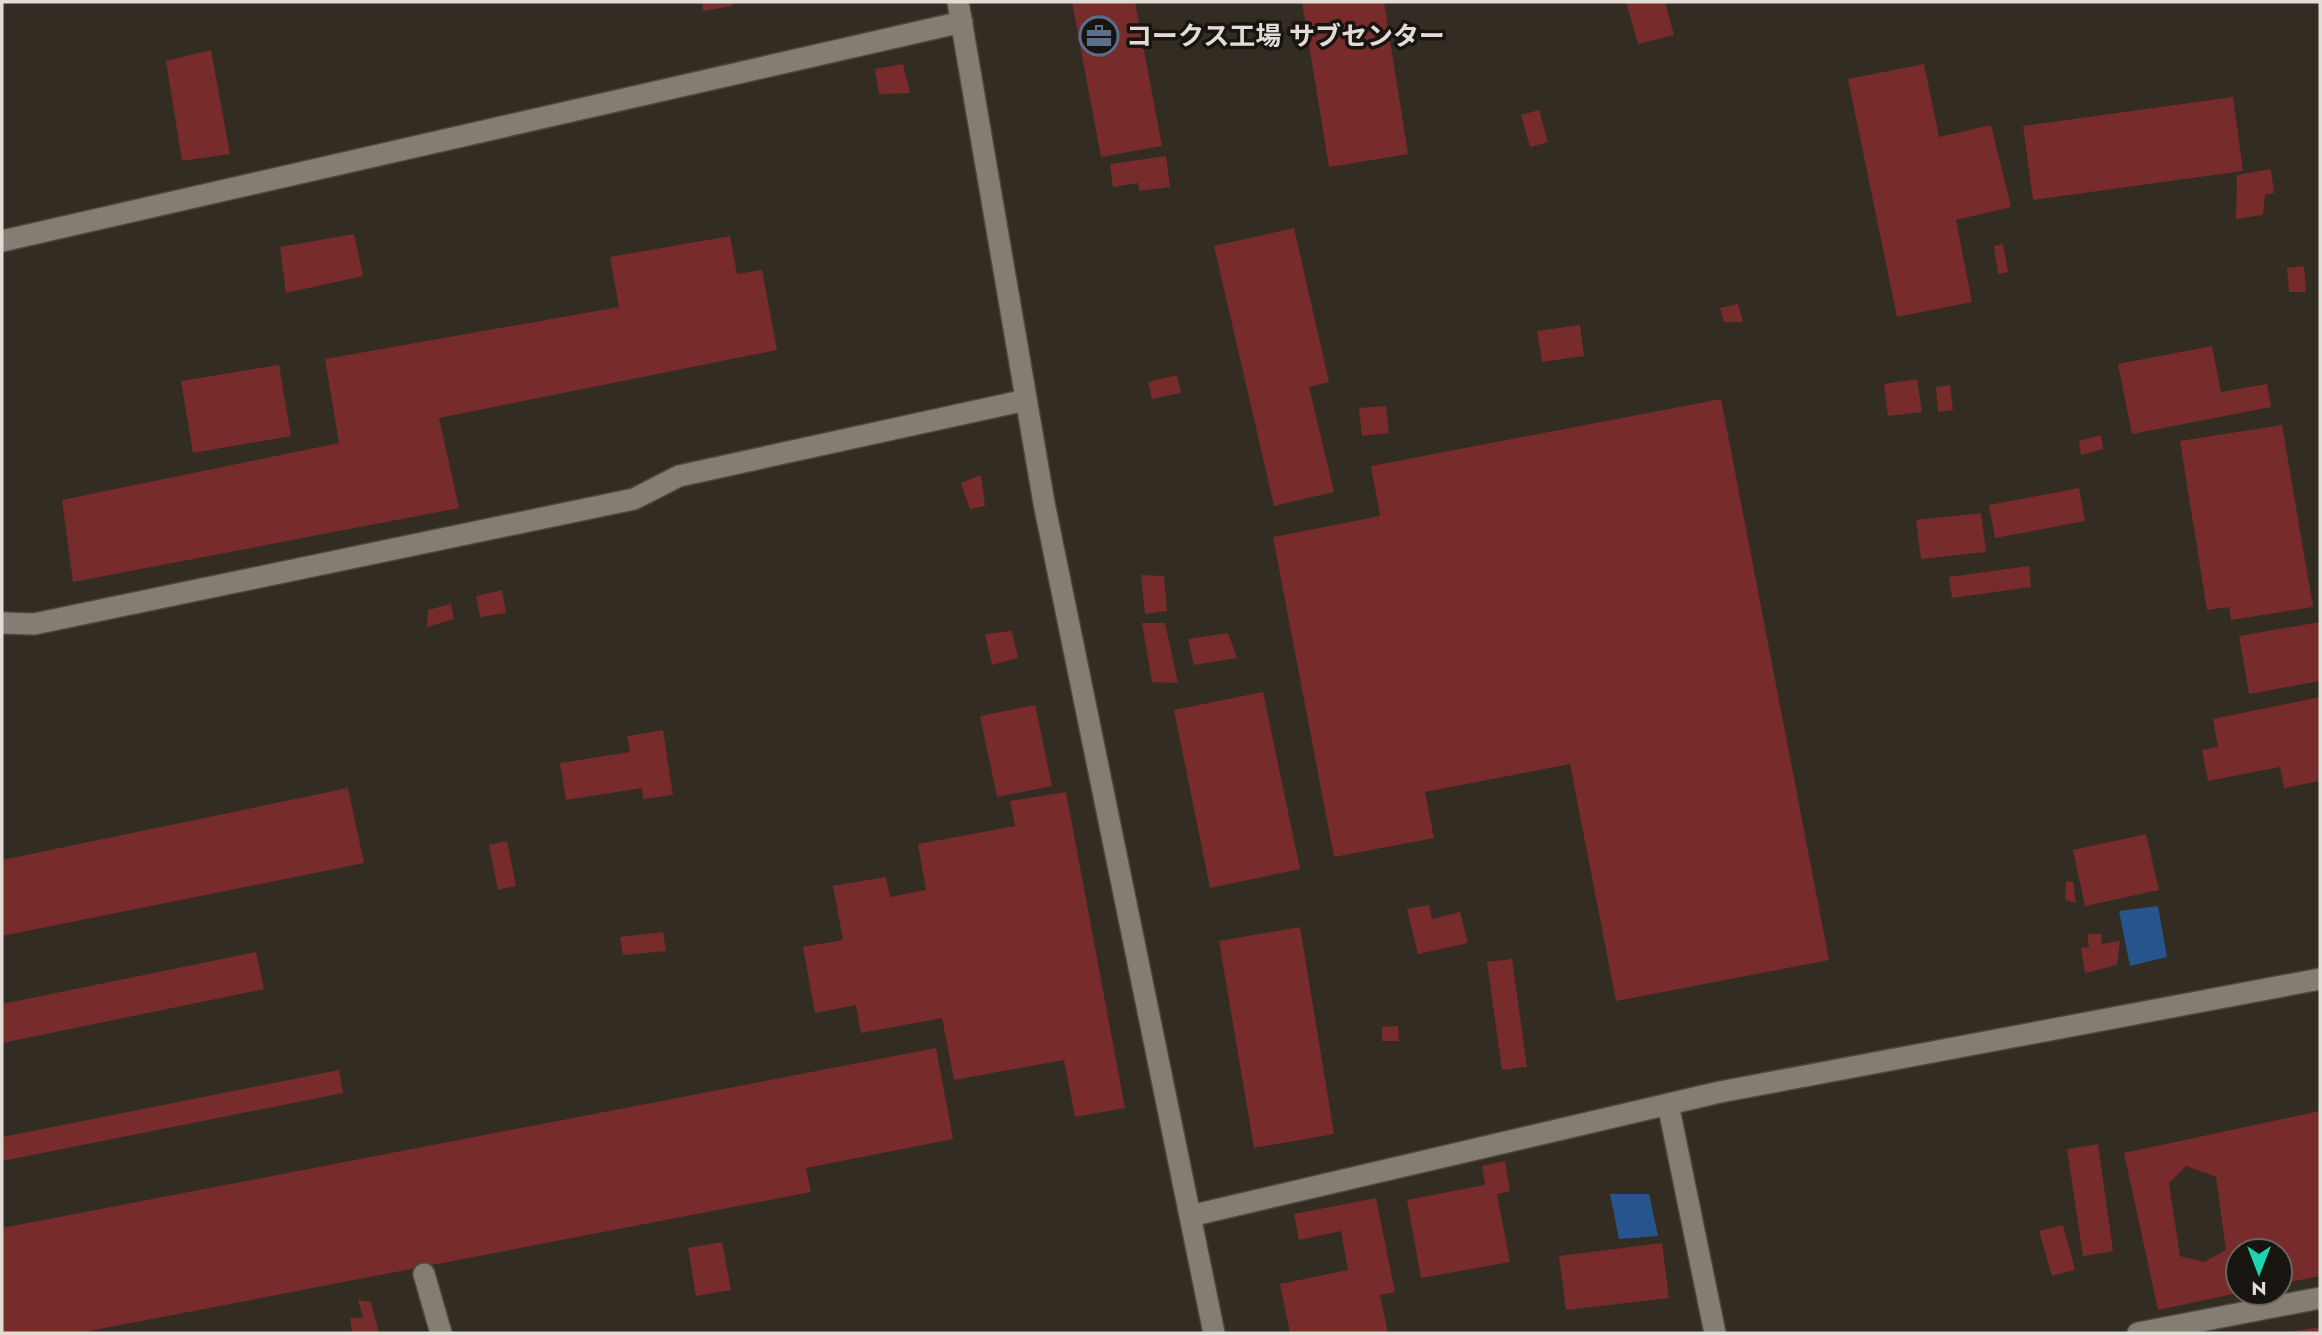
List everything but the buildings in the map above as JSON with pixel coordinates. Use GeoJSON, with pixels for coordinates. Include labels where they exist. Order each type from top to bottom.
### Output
{"type":"FeatureCollection","features":[{"type":"Feature","properties":{"kind":"lane"},"geometry":{"type":"LineString","coordinates":[[2,242],[960,12],[1044,503],[1214,1333]]}},
{"type":"Feature","properties":{"kind":"lane"},"geometry":{"type":"LineString","coordinates":[[2,623],[34,624],[634,499],[679,476],[1026,400]]}},
{"type":"Feature","properties":{"kind":"lane"},"geometry":{"type":"LineString","coordinates":[[1190,1216],[1668,1104],[2320,979]]}},
{"type":"Feature","properties":{"kind":"lane"},"geometry":{"type":"LineString","coordinates":[[1668,1104],[1716,1333]]}},
{"type":"Feature","properties":{"kind":"lane"},"geometry":{"type":"LineString","coordinates":[[424,1274],[442,1333]]}},
{"type":"Feature","properties":{"kind":"lane"},"geometry":{"type":"LineString","coordinates":[[2138,1333],[2320,1298]]}},
{"type":"Feature","properties":{"kind":"water"},"geometry":{"type":"Polygon","coordinates":[[[2158,906],[2167,957],[2130,966],[2119,911],[2158,906]]]}},
{"type":"Feature","properties":{"kind":"water"},"geometry":{"type":"Polygon","coordinates":[[[1610,1194],[1649,1194],[1658,1236],[1619,1239],[1610,1194]]]}},
{"type":"Feature","properties":{"kind":"place","name":"コークス工場 サブセンター"},"geometry":{"type":"Point","coordinates":[1099,36]}}]}
